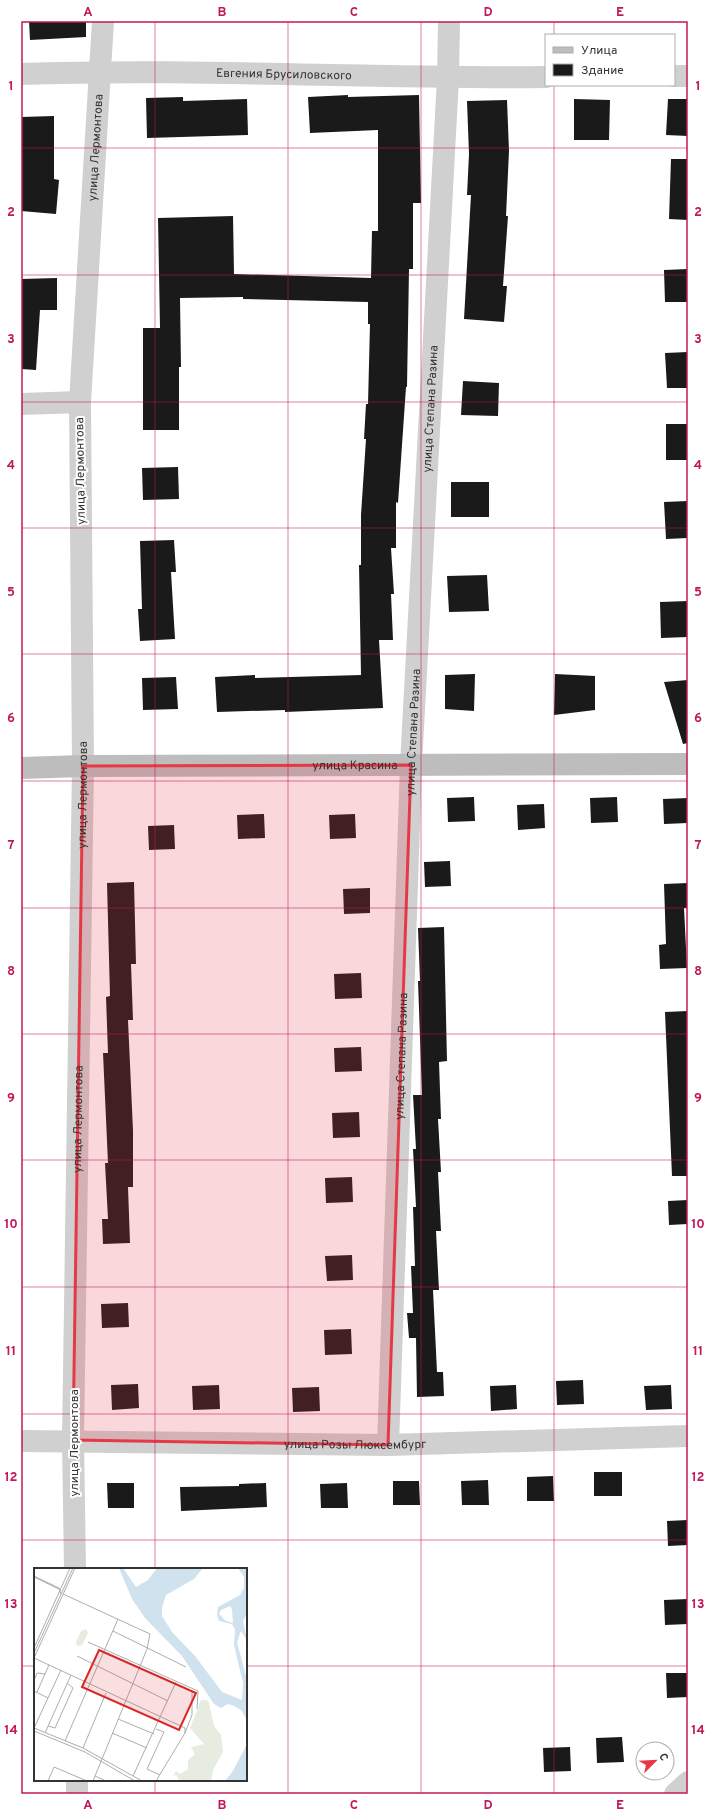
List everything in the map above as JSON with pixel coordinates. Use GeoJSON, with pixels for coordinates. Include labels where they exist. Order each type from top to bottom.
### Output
{"type":"FeatureCollection","features":[{"type":"Feature","properties":{"kind":"street","name":"улица Лермонтова"},"geometry":{"type":"LineString","coordinates":[[75,1568],[73,1440],[84,766],[80,402],[103,21]]}},
{"type":"Feature","properties":{"kind":"street","name":"улица Степана Разина"},"geometry":{"type":"LineString","coordinates":[[388,1445],[412,765],[448,78],[448,21]]}},
{"type":"Feature","properties":{"kind":"street","name":"Евгения Брусиловского"},"geometry":{"type":"LineString","coordinates":[[21,74],[100,71],[448,78],[545,77]]}},
{"type":"Feature","properties":{"kind":"street"},"geometry":{"type":"LineString","coordinates":[[675,76],[688,76]]}},
{"type":"Feature","properties":{"kind":"street"},"geometry":{"type":"LineString","coordinates":[[21,404],[80,402]]}},
{"type":"Feature","properties":{"kind":"street","name":"улица Красина"},"geometry":{"type":"LineString","coordinates":[[21,768],[84,766],[688,764]]}},
{"type":"Feature","properties":{"kind":"street","name":"улица Розы Люксембург"},"geometry":{"type":"LineString","coordinates":[[21,1441],[73,1440],[388,1445],[688,1436]]}},
{"type":"Feature","properties":{"kind":"street"},"geometry":{"type":"LineString","coordinates":[[77,1781],[77,1794]]}},
{"type":"Feature","properties":{"kind":"street"},"geometry":{"type":"LineString","coordinates":[[675,1794],[688,1782]]}},
{"type":"Feature","properties":{"kind":"highlighted area"},"geometry":{"type":"Polygon","coordinates":[[[411,765],[388,1445],[73,1440],[83,766],[411,765]]]}},
{"type":"Feature","properties":{"kind":"building"},"geometry":{"type":"Polygon","coordinates":[[[29,21],[86,21],[86,37],[30,40],[29,21]]]}},
{"type":"Feature","properties":{"kind":"building"},"geometry":{"type":"Polygon","coordinates":[[[348,95],[348,97],[419,95],[421,203],[413,203],[413,269],[409,269],[407,387],[398,503],[396,502],[396,548],[391,548],[394,594],[391,594],[393,640],[379,640],[383,708],[285,712],[285,710],[217,712],[215,677],[255,675],[255,678],[361,675],[359,565],[361,565],[361,515],[366,439],[364,439],[366,404],[368,404],[370,324],[368,324],[368,302],[243,299],[243,297],[180,298],[181,367],[179,367],[179,430],[143,430],[143,328],[160,328],[158,218],[233,216],[234,274],[371,278],[372,231],[378,231],[378,130],[310,133],[308,97],[348,95]]]}},
{"type":"Feature","properties":{"kind":"building"},"geometry":{"type":"Polygon","coordinates":[[[183,97],[183,101],[247,99],[248,135],[147,138],[146,98],[183,97]]]}},
{"type":"Feature","properties":{"kind":"building"},"geometry":{"type":"Polygon","coordinates":[[[574,99],[610,100],[609,140],[574,140],[574,99]]]}},
{"type":"Feature","properties":{"kind":"building"},"geometry":{"type":"Polygon","coordinates":[[[668,99],[688,99],[688,136],[666,135],[668,99]]]}},
{"type":"Feature","properties":{"kind":"building"},"geometry":{"type":"Polygon","coordinates":[[[507,100],[509,151],[506,216],[508,216],[503,286],[507,286],[504,322],[464,319],[471,195],[467,195],[469,154],[467,101],[507,100]]]}},
{"type":"Feature","properties":{"kind":"building"},"geometry":{"type":"Polygon","coordinates":[[[54,116],[54,179],[59,180],[56,214],[21,211],[21,117],[54,116]]]}},
{"type":"Feature","properties":{"kind":"building"},"geometry":{"type":"Polygon","coordinates":[[[671,159],[688,159],[688,220],[669,219],[671,159]]]}},
{"type":"Feature","properties":{"kind":"building"},"geometry":{"type":"Polygon","coordinates":[[[688,269],[688,302],[665,302],[664,270],[688,269]]]}},
{"type":"Feature","properties":{"kind":"building"},"geometry":{"type":"Polygon","coordinates":[[[57,278],[57,310],[40,310],[36,370],[21,369],[21,279],[57,278]]]}},
{"type":"Feature","properties":{"kind":"building"},"geometry":{"type":"Polygon","coordinates":[[[688,352],[688,388],[667,388],[665,353],[688,352]]]}},
{"type":"Feature","properties":{"kind":"building"},"geometry":{"type":"Polygon","coordinates":[[[463,381],[499,383],[498,416],[461,415],[463,381]]]}},
{"type":"Feature","properties":{"kind":"building"},"geometry":{"type":"Polygon","coordinates":[[[666,424],[688,424],[688,460],[666,460],[666,424]]]}},
{"type":"Feature","properties":{"kind":"building"},"geometry":{"type":"Polygon","coordinates":[[[178,467],[179,499],[143,500],[142,468],[178,467]]]}},
{"type":"Feature","properties":{"kind":"building"},"geometry":{"type":"Polygon","coordinates":[[[451,482],[489,482],[489,517],[451,517],[451,482]]]}},
{"type":"Feature","properties":{"kind":"building"},"geometry":{"type":"Polygon","coordinates":[[[688,501],[688,538],[666,539],[664,502],[688,501]]]}},
{"type":"Feature","properties":{"kind":"building"},"geometry":{"type":"Polygon","coordinates":[[[174,540],[176,572],[171,572],[175,639],[140,641],[138,609],[142,609],[140,541],[174,540]]]}},
{"type":"Feature","properties":{"kind":"building"},"geometry":{"type":"Polygon","coordinates":[[[487,575],[489,611],[449,612],[447,576],[487,575]]]}},
{"type":"Feature","properties":{"kind":"building"},"geometry":{"type":"Polygon","coordinates":[[[688,601],[688,637],[661,638],[660,602],[688,601]]]}},
{"type":"Feature","properties":{"kind":"building"},"geometry":{"type":"Polygon","coordinates":[[[475,674],[474,711],[445,709],[445,675],[475,674]]]}},
{"type":"Feature","properties":{"kind":"building"},"geometry":{"type":"Polygon","coordinates":[[[555,674],[595,676],[595,710],[554,715],[555,674]]]}},
{"type":"Feature","properties":{"kind":"building"},"geometry":{"type":"Polygon","coordinates":[[[176,677],[178,709],[143,710],[142,678],[176,677]]]}},
{"type":"Feature","properties":{"kind":"building"},"geometry":{"type":"Polygon","coordinates":[[[688,680],[688,743],[683,744],[664,682],[688,680]]]}},
{"type":"Feature","properties":{"kind":"building"},"geometry":{"type":"Polygon","coordinates":[[[474,797],[475,821],[448,822],[447,798],[474,797]]]}},
{"type":"Feature","properties":{"kind":"building"},"geometry":{"type":"Polygon","coordinates":[[[617,797],[618,822],[591,823],[590,798],[617,797]]]}},
{"type":"Feature","properties":{"kind":"building"},"geometry":{"type":"Polygon","coordinates":[[[688,798],[688,823],[664,824],[663,799],[688,798]]]}},
{"type":"Feature","properties":{"kind":"building"},"geometry":{"type":"Polygon","coordinates":[[[544,804],[545,828],[518,830],[517,805],[544,804]]]}},
{"type":"Feature","properties":{"kind":"building"},"geometry":{"type":"Polygon","coordinates":[[[264,814],[265,838],[238,839],[237,815],[264,814]]]}},
{"type":"Feature","properties":{"kind":"building"},"geometry":{"type":"Polygon","coordinates":[[[355,814],[356,838],[330,839],[329,815],[355,814]]]}},
{"type":"Feature","properties":{"kind":"building"},"geometry":{"type":"Polygon","coordinates":[[[174,825],[175,849],[149,850],[148,826],[174,825]]]}},
{"type":"Feature","properties":{"kind":"building"},"geometry":{"type":"Polygon","coordinates":[[[450,861],[451,886],[425,887],[424,862],[450,861]]]}},
{"type":"Feature","properties":{"kind":"building"},"geometry":{"type":"Polygon","coordinates":[[[134,882],[136,964],[131,964],[133,1020],[128,1020],[133,1131],[133,1187],[128,1187],[130,1243],[103,1244],[102,1219],[108,1219],[105,1163],[108,1163],[103,1053],[108,1053],[106,997],[110,996],[107,883],[134,882]]]}},
{"type":"Feature","properties":{"kind":"building"},"geometry":{"type":"Polygon","coordinates":[[[688,883],[688,908],[684,908],[687,968],[660,969],[659,945],[666,944],[664,884],[688,883]]]}},
{"type":"Feature","properties":{"kind":"building"},"geometry":{"type":"Polygon","coordinates":[[[370,888],[370,913],[344,914],[343,889],[370,888]]]}},
{"type":"Feature","properties":{"kind":"building"},"geometry":{"type":"Polygon","coordinates":[[[444,927],[447,1061],[439,1062],[441,1119],[438,1119],[441,1172],[438,1172],[441,1231],[436,1231],[439,1290],[433,1290],[437,1372],[443,1372],[444,1396],[417,1397],[416,1338],[409,1338],[407,1313],[413,1313],[411,1266],[415,1266],[413,1207],[416,1207],[413,1149],[416,1149],[413,1095],[422,1095],[418,981],[420,981],[418,928],[444,927]]]}},
{"type":"Feature","properties":{"kind":"building"},"geometry":{"type":"Polygon","coordinates":[[[361,973],[362,998],[335,999],[334,974],[361,973]]]}},
{"type":"Feature","properties":{"kind":"building"},"geometry":{"type":"Polygon","coordinates":[[[688,1011],[688,1176],[672,1176],[665,1012],[688,1011]]]}},
{"type":"Feature","properties":{"kind":"building"},"geometry":{"type":"Polygon","coordinates":[[[361,1047],[362,1071],[335,1072],[334,1048],[361,1047]]]}},
{"type":"Feature","properties":{"kind":"building"},"geometry":{"type":"Polygon","coordinates":[[[359,1112],[360,1137],[333,1138],[332,1113],[359,1112]]]}},
{"type":"Feature","properties":{"kind":"building"},"geometry":{"type":"Polygon","coordinates":[[[352,1177],[353,1202],[326,1203],[325,1178],[352,1177]]]}},
{"type":"Feature","properties":{"kind":"building"},"geometry":{"type":"Polygon","coordinates":[[[688,1200],[688,1224],[669,1225],[668,1201],[688,1200]]]}},
{"type":"Feature","properties":{"kind":"building"},"geometry":{"type":"Polygon","coordinates":[[[352,1255],[353,1280],[327,1281],[325,1256],[352,1255]]]}},
{"type":"Feature","properties":{"kind":"building"},"geometry":{"type":"Polygon","coordinates":[[[128,1303],[129,1327],[102,1328],[101,1304],[128,1303]]]}},
{"type":"Feature","properties":{"kind":"building"},"geometry":{"type":"Polygon","coordinates":[[[351,1329],[352,1354],[325,1355],[324,1330],[351,1329]]]}},
{"type":"Feature","properties":{"kind":"building"},"geometry":{"type":"Polygon","coordinates":[[[583,1380],[584,1404],[557,1405],[556,1381],[583,1380]]]}},
{"type":"Feature","properties":{"kind":"building"},"geometry":{"type":"Polygon","coordinates":[[[138,1384],[139,1408],[112,1410],[111,1385],[138,1384]]]}},
{"type":"Feature","properties":{"kind":"building"},"geometry":{"type":"Polygon","coordinates":[[[219,1385],[220,1409],[193,1410],[192,1386],[219,1385]]]}},
{"type":"Feature","properties":{"kind":"building"},"geometry":{"type":"Polygon","coordinates":[[[516,1385],[517,1409],[491,1411],[490,1386],[516,1385]]]}},
{"type":"Feature","properties":{"kind":"building"},"geometry":{"type":"Polygon","coordinates":[[[671,1385],[672,1409],[646,1410],[644,1386],[671,1385]]]}},
{"type":"Feature","properties":{"kind":"building"},"geometry":{"type":"Polygon","coordinates":[[[319,1387],[320,1411],[293,1412],[292,1388],[319,1387]]]}},
{"type":"Feature","properties":{"kind":"building"},"geometry":{"type":"Polygon","coordinates":[[[594,1472],[622,1472],[622,1496],[594,1496],[594,1472]]]}},
{"type":"Feature","properties":{"kind":"building"},"geometry":{"type":"Polygon","coordinates":[[[553,1476],[554,1501],[527,1501],[527,1477],[553,1476]]]}},
{"type":"Feature","properties":{"kind":"building"},"geometry":{"type":"Polygon","coordinates":[[[488,1480],[489,1505],[462,1505],[461,1481],[488,1480]]]}},
{"type":"Feature","properties":{"kind":"building"},"geometry":{"type":"Polygon","coordinates":[[[393,1481],[419,1481],[420,1505],[393,1505],[393,1481]]]}},
{"type":"Feature","properties":{"kind":"building"},"geometry":{"type":"Polygon","coordinates":[[[107,1483],[134,1483],[134,1508],[108,1508],[107,1483]]]}},
{"type":"Feature","properties":{"kind":"building"},"geometry":{"type":"Polygon","coordinates":[[[266,1483],[267,1507],[181,1511],[180,1487],[239,1486],[239,1484],[266,1483]]]}},
{"type":"Feature","properties":{"kind":"building"},"geometry":{"type":"Polygon","coordinates":[[[347,1483],[348,1508],[321,1508],[320,1484],[347,1483]]]}},
{"type":"Feature","properties":{"kind":"building"},"geometry":{"type":"Polygon","coordinates":[[[688,1520],[688,1545],[668,1546],[667,1521],[688,1520]]]}},
{"type":"Feature","properties":{"kind":"building"},"geometry":{"type":"Polygon","coordinates":[[[688,1599],[688,1624],[665,1625],[664,1600],[688,1599]]]}},
{"type":"Feature","properties":{"kind":"building"},"geometry":{"type":"Polygon","coordinates":[[[666,1673],[688,1673],[688,1697],[667,1698],[666,1673]]]}},
{"type":"Feature","properties":{"kind":"building"},"geometry":{"type":"Polygon","coordinates":[[[622,1737],[624,1762],[597,1763],[596,1738],[622,1737]]]}},
{"type":"Feature","properties":{"kind":"building"},"geometry":{"type":"Polygon","coordinates":[[[570,1747],[571,1771],[544,1772],[543,1748],[570,1747]]]}}]}
